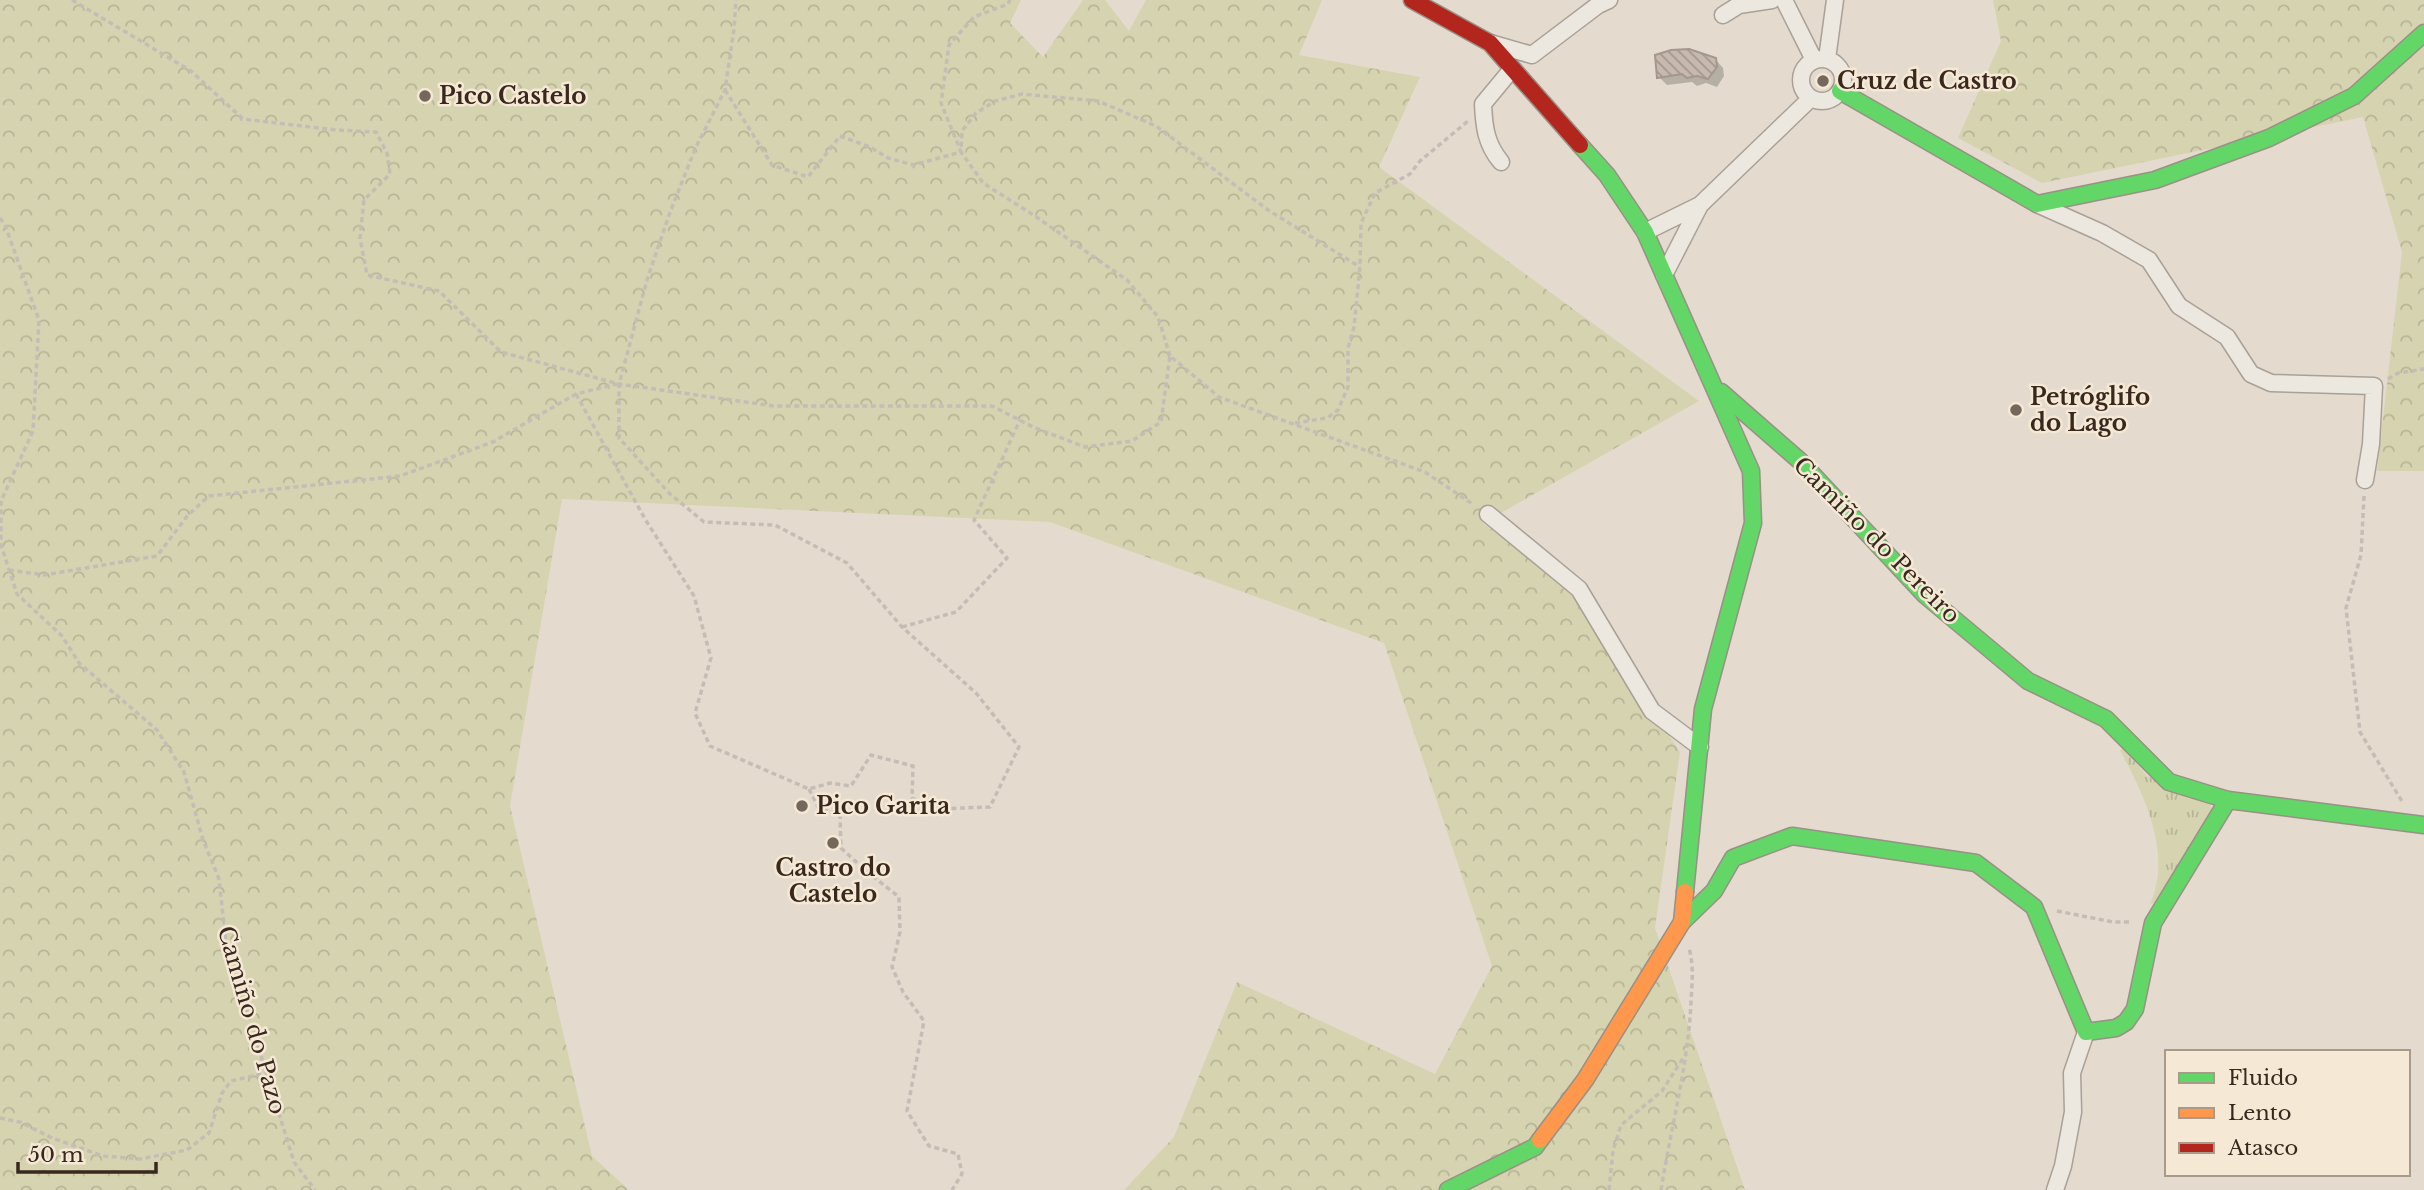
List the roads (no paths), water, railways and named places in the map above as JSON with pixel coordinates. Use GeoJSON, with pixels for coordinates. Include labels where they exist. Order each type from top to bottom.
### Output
{"type":"FeatureCollection","features":[{"type":"Feature","properties":{"kind":"street"},"geometry":{"type":"LineString","coordinates":[[1412,0],[1490,43],[1532,55],[1598,5],[1609,0]]}},
{"type":"Feature","properties":{"kind":"street"},"geometry":{"type":"LineString","coordinates":[[1723,15],[1739,5],[1772,0]]}},
{"type":"Feature","properties":{"kind":"street"},"geometry":{"type":"LineString","coordinates":[[1784,0],[1821,59],[1838,66],[1842,72],[1843,85],[1840,92],[1824,102],[1811,99],[1802,88],[1801,75],[1808,63],[1821,59]]}},
{"type":"Feature","properties":{"kind":"street"},"geometry":{"type":"LineString","coordinates":[[1821,59],[1835,0]]}},
{"type":"Feature","properties":{"kind":"street"},"geometry":{"type":"LineString","coordinates":[[2037,204],[2155,180],[2269,138],[2354,96],[2424,33]]}},
{"type":"Feature","properties":{"kind":"street"},"geometry":{"type":"LineString","coordinates":[[1490,43],[1607,175],[1645,232],[1751,471],[1753,523],[1703,709],[1682,922]]}},
{"type":"Feature","properties":{"kind":"street"},"geometry":{"type":"LineString","coordinates":[[1502,162],[1493,153],[1484,130],[1483,104],[1512,69]]}},
{"type":"Feature","properties":{"kind":"street"},"geometry":{"type":"LineString","coordinates":[[1840,92],[2037,204],[2102,233],[2149,260],[2179,306],[2227,337],[2251,374],[2271,383],[2374,386],[2371,444],[2365,480]]}},
{"type":"Feature","properties":{"kind":"street"},"geometry":{"type":"LineString","coordinates":[[1645,232],[1700,205],[1811,99]]}},
{"type":"Feature","properties":{"kind":"street"},"geometry":{"type":"LineString","coordinates":[[1664,275],[1700,205]]}},
{"type":"Feature","properties":{"kind":"street","name":"Camiño do Pereiro"},"geometry":{"type":"LineString","coordinates":[[1715,388],[1800,460],[1925,595],[2028,681],[2106,719],[2169,782],[2228,800],[2423,825]]}},
{"type":"Feature","properties":{"kind":"street"},"geometry":{"type":"LineString","coordinates":[[1488,514],[1579,589],[1652,711],[1700,747]]}},
{"type":"Feature","properties":{"kind":"street"},"geometry":{"type":"LineString","coordinates":[[2086,1032],[2116,1028],[2126,1022],[2135,1009],[2153,923],[2228,800]]}},
{"type":"Feature","properties":{"kind":"street"},"geometry":{"type":"LineString","coordinates":[[1448,1190],[1535,1147],[1585,1080],[1682,922],[1714,891],[1733,858],[1792,836],[1976,863],[2034,907],[2086,1032],[2072,1073],[2073,1112],[2063,1166],[2055,1190]]}},
{"type":"Feature","properties":{"kind":"place","name":"Cruz de Castro"},"geometry":{"type":"Point","coordinates":[1823,81]}},
{"type":"Feature","properties":{"kind":"place","name":"Pico Castelo"},"geometry":{"type":"Point","coordinates":[425,96]}},
{"type":"Feature","properties":{"kind":"place","name":"Petróglifo do Lago"},"geometry":{"type":"Point","coordinates":[2016,410]}},
{"type":"Feature","properties":{"kind":"place","name":"Pico Garita"},"geometry":{"type":"Point","coordinates":[802,806]}},
{"type":"Feature","properties":{"kind":"place","name":"Castro do Castelo"},"geometry":{"type":"Point","coordinates":[833,843]}}]}
